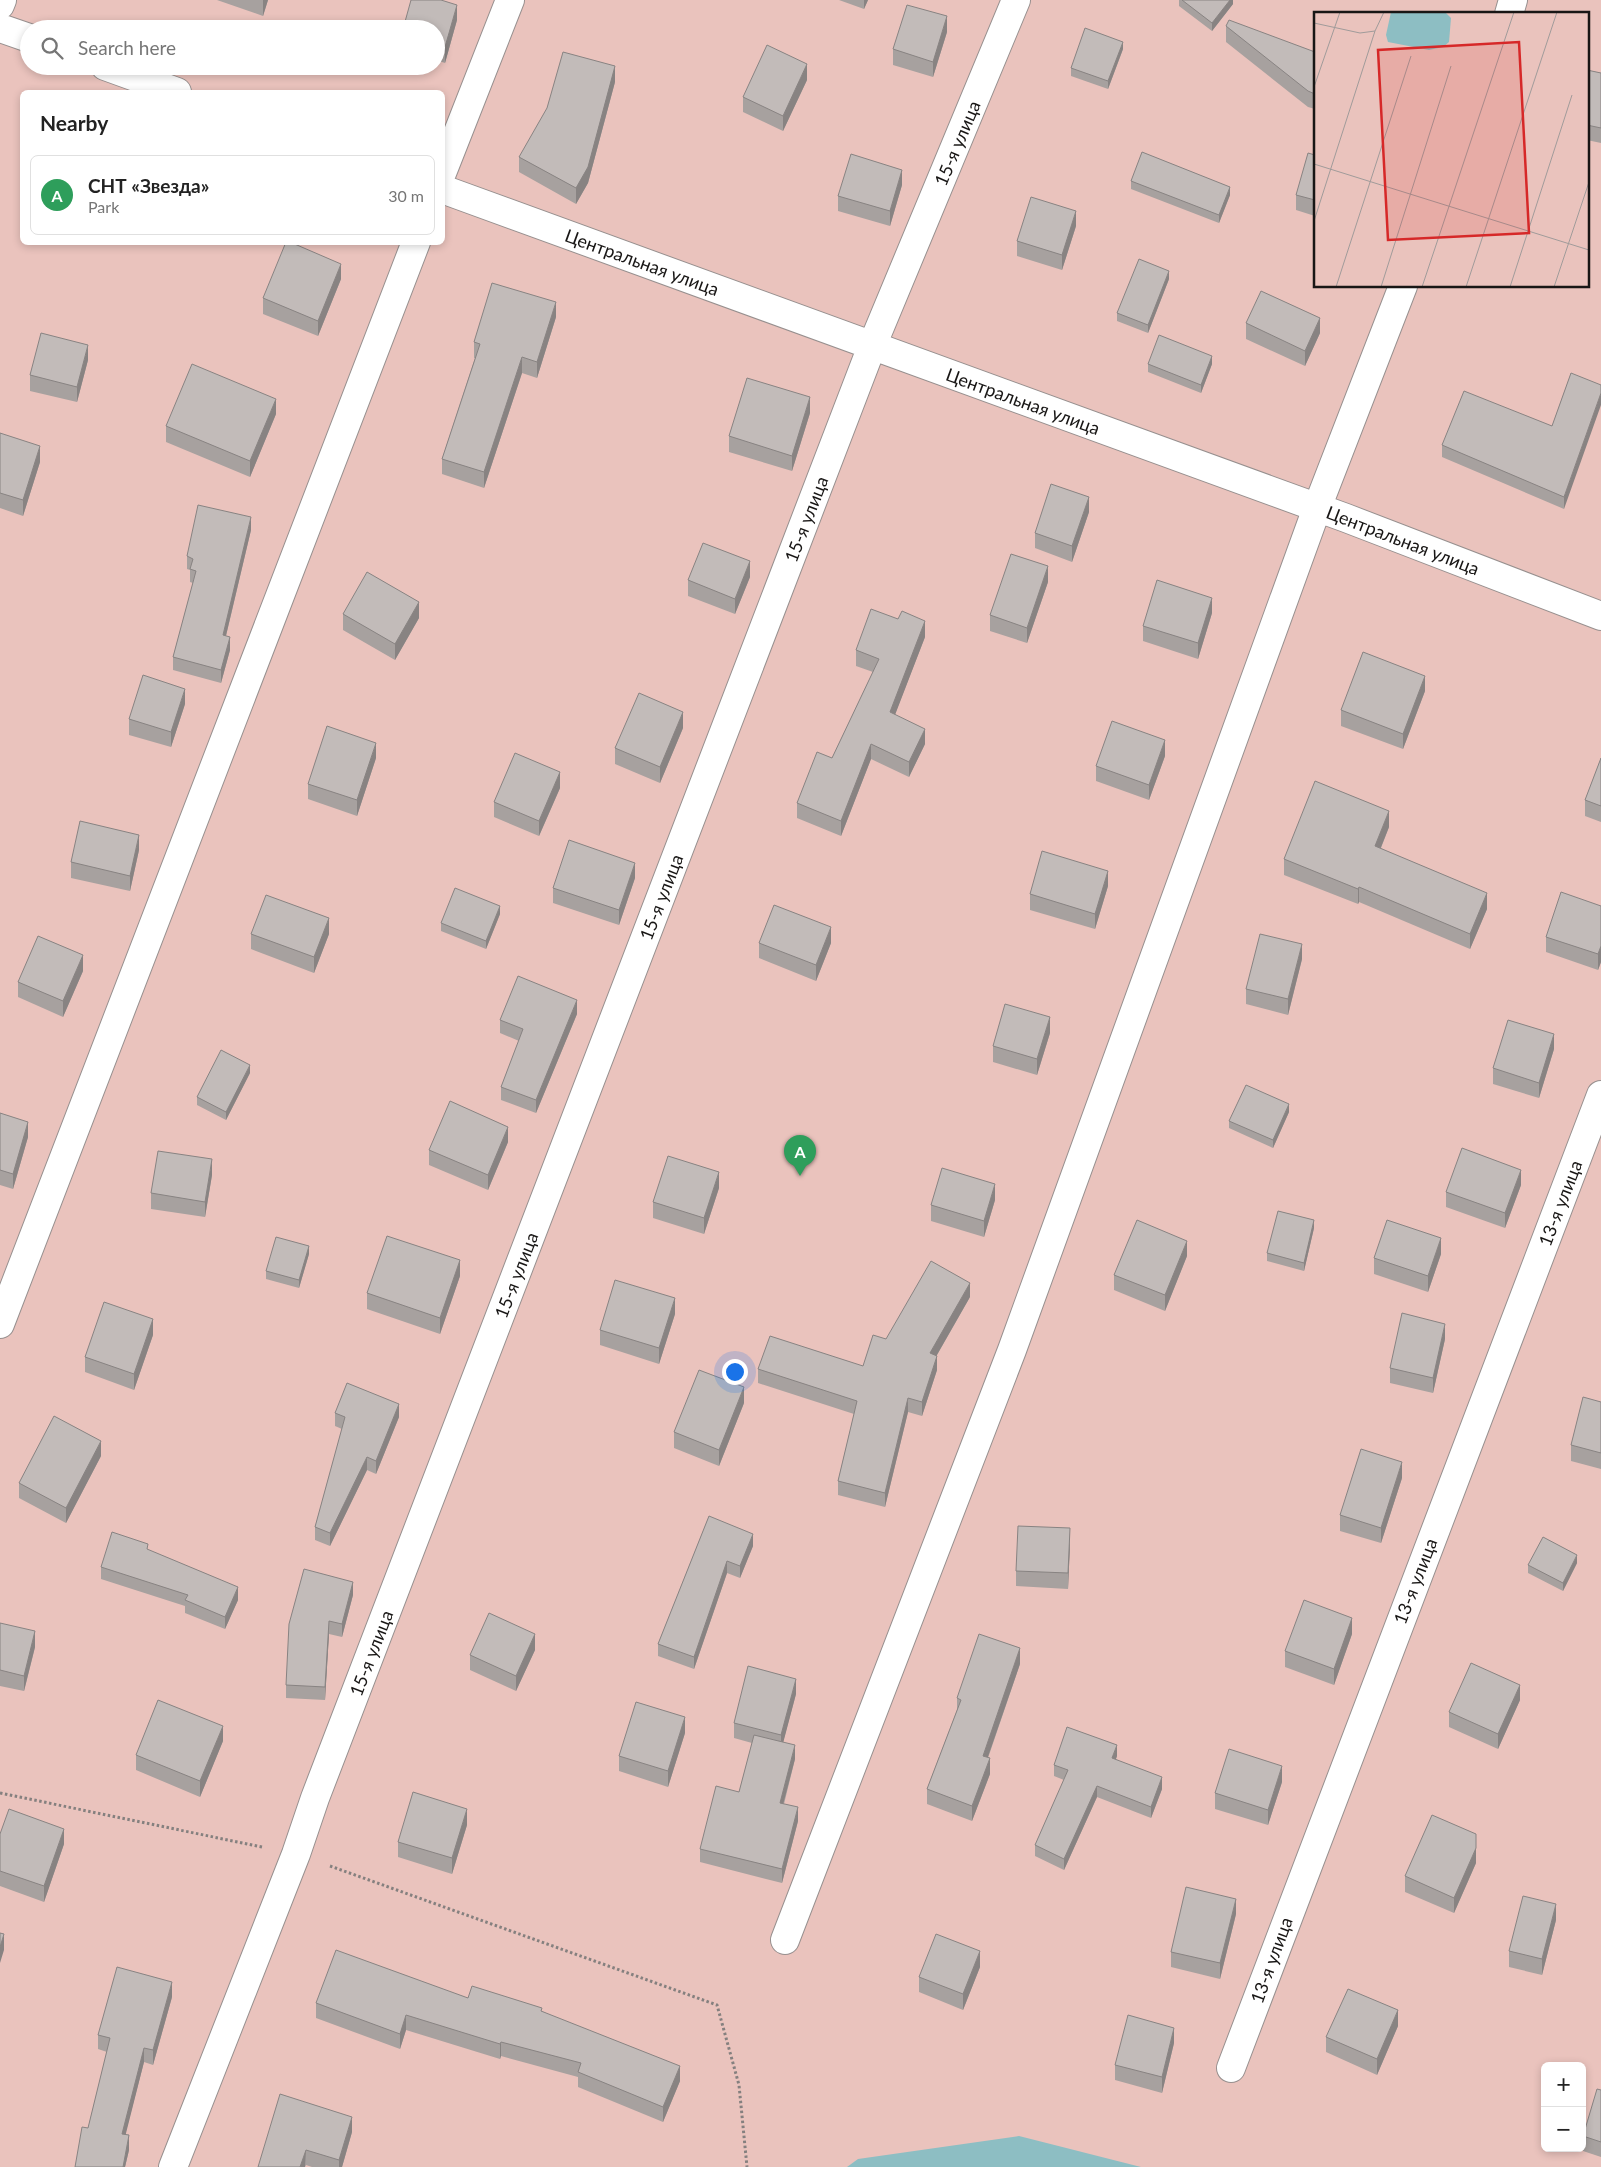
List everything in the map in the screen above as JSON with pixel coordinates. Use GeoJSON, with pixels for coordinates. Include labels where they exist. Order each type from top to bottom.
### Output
{"type":"FeatureCollection","features":[{"type":"Feature","properties":{"kind":"street"},"geometry":{"type":"LineString","coordinates":[[0,5],[2,0]]}},
{"type":"Feature","properties":{"kind":"street"},"geometry":{"type":"LineString","coordinates":[[445,166],[510,0]]}},
{"type":"Feature","properties":{"kind":"street","name":"15-я улица"},"geometry":{"type":"LineString","coordinates":[[173,2167],[296,1854],[315,1798],[872,346],[1016,0]]}},
{"type":"Feature","properties":{"kind":"street"},"geometry":{"type":"LineString","coordinates":[[1509,12],[1514,0]]}},
{"type":"Feature","properties":{"kind":"street"},"geometry":{"type":"LineString","coordinates":[[0,28],[20,35]]}},
{"type":"Feature","properties":{"kind":"street"},"geometry":{"type":"LineString","coordinates":[[130,75],[171,90]]}},
{"type":"Feature","properties":{"kind":"street","name":"Центральная улица"},"geometry":{"type":"LineString","coordinates":[[445,190],[1317,508],[1601,616]]}},
{"type":"Feature","properties":{"kind":"street"},"geometry":{"type":"LineString","coordinates":[[0,1324],[415,245]]}},
{"type":"Feature","properties":{"kind":"street"},"geometry":{"type":"LineString","coordinates":[[785,1940],[1012,1350],[1317,508],[1402,288]]}},
{"type":"Feature","properties":{"kind":"street","name":"13-я улица"},"geometry":{"type":"LineString","coordinates":[[1231,2068],[1601,1095]]}},
{"type":"Feature","properties":{"kind":"path"},"geometry":{"type":"LineString","coordinates":[[0,1793],[296,1854],[717,2005],[739,2085],[747,2167]]}},
{"type":"Feature","properties":{"kind":"shaded area"},"geometry":{"type":"Polygon","coordinates":[[[0,0],[1601,0],[1601,2167],[0,2167],[0,0]]]}},
{"type":"Feature","properties":{"kind":"water"},"geometry":{"type":"Polygon","coordinates":[[[1019,2136],[1141,2167],[847,2167],[858,2159],[1019,2136]]]}},
{"type":"Feature","properties":{"kind":"building"},"geometry":{"type":"Polygon","coordinates":[[[411,0],[441,0],[457,5],[445,47],[445,20],[405,20],[411,0]]]}},
{"type":"Feature","properties":{"kind":"building"},"geometry":{"type":"Polygon","coordinates":[[[1182,0],[1230,0],[1212,23],[1182,0]]]}},
{"type":"Feature","properties":{"kind":"building"},"geometry":{"type":"Polygon","coordinates":[[[907,5],[947,16],[933,62],[893,49],[907,5]]]}},
{"type":"Feature","properties":{"kind":"building"},"geometry":{"type":"Polygon","coordinates":[[[1229,20],[1314,52],[1314,94],[1308,91],[1226,26],[1229,20]]]}},
{"type":"Feature","properties":{"kind":"building"},"geometry":{"type":"Polygon","coordinates":[[[1085,28],[1123,42],[1108,81],[1071,68],[1085,28]]]}},
{"type":"Feature","properties":{"kind":"building"},"geometry":{"type":"Polygon","coordinates":[[[767,45],[807,64],[783,116],[743,97],[767,45]]]}},
{"type":"Feature","properties":{"kind":"building"},"geometry":{"type":"Polygon","coordinates":[[[563,52],[615,66],[588,167],[576,188],[519,157],[547,108],[563,52]]]}},
{"type":"Feature","properties":{"kind":"building"},"geometry":{"type":"Polygon","coordinates":[[[1588,70],[1601,73],[1601,128],[1588,125],[1588,70]]]}},
{"type":"Feature","properties":{"kind":"building"},"geometry":{"type":"Polygon","coordinates":[[[1142,152],[1230,187],[1219,215],[1131,181],[1142,152]]]}},
{"type":"Feature","properties":{"kind":"building"},"geometry":{"type":"Polygon","coordinates":[[[1308,153],[1314,155],[1314,200],[1296,195],[1308,153]]]}},
{"type":"Feature","properties":{"kind":"building"},"geometry":{"type":"Polygon","coordinates":[[[851,154],[902,170],[890,211],[838,196],[851,154]]]}},
{"type":"Feature","properties":{"kind":"building"},"geometry":{"type":"Polygon","coordinates":[[[1031,197],[1076,211],[1062,255],[1017,241],[1031,197]]]}},
{"type":"Feature","properties":{"kind":"building"},"geometry":{"type":"Polygon","coordinates":[[[285,245],[297,245],[341,264],[318,321],[263,298],[285,245]]]}},
{"type":"Feature","properties":{"kind":"building"},"geometry":{"type":"Polygon","coordinates":[[[1139,259],[1169,271],[1148,325],[1117,313],[1139,259]]]}},
{"type":"Feature","properties":{"kind":"building"},"geometry":{"type":"Polygon","coordinates":[[[492,283],[556,302],[537,362],[522,357],[484,472],[442,459],[480,344],[474,342],[492,283]]]}},
{"type":"Feature","properties":{"kind":"building"},"geometry":{"type":"Polygon","coordinates":[[[1261,291],[1320,318],[1305,351],[1246,323],[1261,291]]]}},
{"type":"Feature","properties":{"kind":"building"},"geometry":{"type":"Polygon","coordinates":[[[41,333],[88,345],[77,387],[30,375],[41,333]]]}},
{"type":"Feature","properties":{"kind":"building"},"geometry":{"type":"Polygon","coordinates":[[[1159,335],[1212,356],[1201,385],[1148,364],[1159,335]]]}},
{"type":"Feature","properties":{"kind":"building"},"geometry":{"type":"Polygon","coordinates":[[[192,364],[276,399],[250,461],[166,426],[192,364]]]}},
{"type":"Feature","properties":{"kind":"building"},"geometry":{"type":"Polygon","coordinates":[[[1571,373],[1601,385],[1601,393],[1564,497],[1442,445],[1464,391],[1552,426],[1571,373]]]}},
{"type":"Feature","properties":{"kind":"building"},"geometry":{"type":"Polygon","coordinates":[[[747,378],[810,397],[792,456],[729,436],[747,378]]]}},
{"type":"Feature","properties":{"kind":"building"},"geometry":{"type":"Polygon","coordinates":[[[0,433],[40,446],[23,500],[0,493],[0,433]]]}},
{"type":"Feature","properties":{"kind":"building"},"geometry":{"type":"Polygon","coordinates":[[[1051,484],[1089,497],[1072,546],[1035,533],[1051,484]]]}},
{"type":"Feature","properties":{"kind":"building"},"geometry":{"type":"Polygon","coordinates":[[[198,505],[251,517],[223,635],[230,637],[221,670],[173,657],[196,571],[190,569],[193,559],[187,556],[198,505]]]}},
{"type":"Feature","properties":{"kind":"building"},"geometry":{"type":"Polygon","coordinates":[[[703,543],[750,561],[735,599],[688,580],[703,543]]]}},
{"type":"Feature","properties":{"kind":"building"},"geometry":{"type":"Polygon","coordinates":[[[1011,554],[1048,566],[1027,628],[990,615],[1011,554]]]}},
{"type":"Feature","properties":{"kind":"building"},"geometry":{"type":"Polygon","coordinates":[[[367,572],[419,602],[395,644],[343,614],[367,572]]]}},
{"type":"Feature","properties":{"kind":"building"},"geometry":{"type":"Polygon","coordinates":[[[1157,580],[1212,598],[1198,643],[1143,626],[1157,580]]]}},
{"type":"Feature","properties":{"kind":"building"},"geometry":{"type":"Polygon","coordinates":[[[871,609],[898,619],[902,611],[925,621],[890,712],[925,729],[909,762],[871,744],[841,821],[797,803],[817,752],[832,758],[879,659],[856,650],[871,609]]]}},
{"type":"Feature","properties":{"kind":"building"},"geometry":{"type":"Polygon","coordinates":[[[1363,652],[1425,676],[1403,734],[1341,710],[1363,652]]]}},
{"type":"Feature","properties":{"kind":"building"},"geometry":{"type":"Polygon","coordinates":[[[143,675],[185,689],[171,732],[129,719],[143,675]]]}},
{"type":"Feature","properties":{"kind":"building"},"geometry":{"type":"Polygon","coordinates":[[[639,693],[683,712],[660,767],[615,748],[639,693]]]}},
{"type":"Feature","properties":{"kind":"building"},"geometry":{"type":"Polygon","coordinates":[[[1112,721],[1165,740],[1149,785],[1096,766],[1112,721]]]}},
{"type":"Feature","properties":{"kind":"building"},"geometry":{"type":"Polygon","coordinates":[[[327,726],[376,743],[357,800],[308,784],[327,726]]]}},
{"type":"Feature","properties":{"kind":"building"},"geometry":{"type":"Polygon","coordinates":[[[515,753],[560,772],[539,821],[494,802],[515,753]]]}},
{"type":"Feature","properties":{"kind":"building"},"geometry":{"type":"Polygon","coordinates":[[[1601,758],[1601,806],[1585,800],[1601,758]]]}},
{"type":"Feature","properties":{"kind":"building"},"geometry":{"type":"Polygon","coordinates":[[[1315,781],[1389,811],[1375,846],[1487,893],[1470,934],[1359,887],[1358,889],[1284,859],[1315,781]]]}},
{"type":"Feature","properties":{"kind":"building"},"geometry":{"type":"Polygon","coordinates":[[[80,821],[139,835],[130,876],[71,862],[80,821]]]}},
{"type":"Feature","properties":{"kind":"building"},"geometry":{"type":"Polygon","coordinates":[[[569,840],[635,863],[619,910],[553,888],[569,840]]]}},
{"type":"Feature","properties":{"kind":"building"},"geometry":{"type":"Polygon","coordinates":[[[1042,851],[1108,871],[1095,914],[1030,894],[1042,851]]]}},
{"type":"Feature","properties":{"kind":"building"},"geometry":{"type":"Polygon","coordinates":[[[455,888],[500,906],[486,941],[441,923],[455,888]]]}},
{"type":"Feature","properties":{"kind":"building"},"geometry":{"type":"Polygon","coordinates":[[[1561,892],[1601,906],[1601,946],[1598,954],[1546,937],[1561,892]]]}},
{"type":"Feature","properties":{"kind":"building"},"geometry":{"type":"Polygon","coordinates":[[[266,895],[329,918],[314,957],[251,934],[266,895]]]}},
{"type":"Feature","properties":{"kind":"building"},"geometry":{"type":"Polygon","coordinates":[[[774,905],[831,927],[816,965],[759,943],[774,905]]]}},
{"type":"Feature","properties":{"kind":"building"},"geometry":{"type":"Polygon","coordinates":[[[1260,934],[1302,944],[1288,999],[1246,989],[1260,934]]]}},
{"type":"Feature","properties":{"kind":"building"},"geometry":{"type":"Polygon","coordinates":[[[38,936],[83,955],[63,1001],[18,982],[38,936]]]}},
{"type":"Feature","properties":{"kind":"building"},"geometry":{"type":"Polygon","coordinates":[[[518,976],[577,1000],[536,1100],[501,1087],[523,1029],[500,1020],[518,976]]]}},
{"type":"Feature","properties":{"kind":"building"},"geometry":{"type":"Polygon","coordinates":[[[1005,1004],[1050,1017],[1037,1059],[993,1046],[1005,1004]]]}},
{"type":"Feature","properties":{"kind":"building"},"geometry":{"type":"Polygon","coordinates":[[[1508,1020],[1554,1034],[1539,1083],[1493,1068],[1508,1020]]]}},
{"type":"Feature","properties":{"kind":"building"},"geometry":{"type":"Polygon","coordinates":[[[221,1050],[250,1065],[226,1112],[197,1097],[221,1050]]]}},
{"type":"Feature","properties":{"kind":"building"},"geometry":{"type":"Polygon","coordinates":[[[1246,1085],[1289,1104],[1273,1140],[1229,1121],[1246,1085]]]}},
{"type":"Feature","properties":{"kind":"building"},"geometry":{"type":"Polygon","coordinates":[[[450,1101],[508,1127],[488,1175],[429,1150],[450,1101]]]}},
{"type":"Feature","properties":{"kind":"building"},"geometry":{"type":"Polygon","coordinates":[[[0,1113],[28,1122],[13,1174],[0,1170],[0,1113]]]}},
{"type":"Feature","properties":{"kind":"building"},"geometry":{"type":"Polygon","coordinates":[[[1462,1148],[1521,1170],[1505,1213],[1446,1192],[1462,1148]]]}},
{"type":"Feature","properties":{"kind":"building"},"geometry":{"type":"Polygon","coordinates":[[[158,1151],[212,1159],[205,1202],[151,1193],[158,1151]]]}},
{"type":"Feature","properties":{"kind":"building"},"geometry":{"type":"Polygon","coordinates":[[[668,1156],[719,1172],[704,1218],[653,1202],[668,1156]]]}},
{"type":"Feature","properties":{"kind":"building"},"geometry":{"type":"Polygon","coordinates":[[[942,1168],[995,1184],[984,1221],[931,1205],[942,1168]]]}},
{"type":"Feature","properties":{"kind":"building"},"geometry":{"type":"Polygon","coordinates":[[[1278,1211],[1314,1220],[1304,1263],[1267,1253],[1278,1211]]]}},
{"type":"Feature","properties":{"kind":"building"},"geometry":{"type":"Polygon","coordinates":[[[1137,1220],[1187,1241],[1165,1295],[1114,1275],[1137,1220]]]}},
{"type":"Feature","properties":{"kind":"building"},"geometry":{"type":"Polygon","coordinates":[[[1387,1220],[1441,1238],[1428,1276],[1374,1258],[1387,1220]]]}},
{"type":"Feature","properties":{"kind":"building"},"geometry":{"type":"Polygon","coordinates":[[[387,1236],[460,1260],[440,1318],[367,1293],[387,1236]]]}},
{"type":"Feature","properties":{"kind":"building"},"geometry":{"type":"Polygon","coordinates":[[[276,1237],[309,1246],[299,1280],[266,1271],[276,1237]]]}},
{"type":"Feature","properties":{"kind":"building"},"geometry":{"type":"Polygon","coordinates":[[[931,1261],[970,1283],[930,1353],[937,1356],[922,1402],[908,1398],[885,1493],[838,1481],[857,1401],[758,1369],[770,1336],[863,1366],[873,1335],[886,1339],[931,1261]]]}},
{"type":"Feature","properties":{"kind":"building"},"geometry":{"type":"Polygon","coordinates":[[[615,1280],[675,1298],[659,1348],[600,1330],[615,1280]]]}},
{"type":"Feature","properties":{"kind":"building"},"geometry":{"type":"Polygon","coordinates":[[[104,1302],[153,1319],[134,1374],[85,1357],[104,1302]]]}},
{"type":"Feature","properties":{"kind":"building"},"geometry":{"type":"Polygon","coordinates":[[[1402,1313],[1445,1324],[1433,1378],[1390,1368],[1402,1313]]]}},
{"type":"Feature","properties":{"kind":"building"},"geometry":{"type":"Polygon","coordinates":[[[699,1370],[744,1387],[719,1450],[674,1432],[699,1370]]]}},
{"type":"Feature","properties":{"kind":"building"},"geometry":{"type":"Polygon","coordinates":[[[347,1383],[399,1404],[376,1461],[367,1457],[330,1533],[315,1527],[345,1417],[335,1413],[347,1383]]]}},
{"type":"Feature","properties":{"kind":"building"},"geometry":{"type":"Polygon","coordinates":[[[1583,1397],[1601,1402],[1601,1453],[1571,1445],[1583,1397]]]}},
{"type":"Feature","properties":{"kind":"building"},"geometry":{"type":"Polygon","coordinates":[[[54,1416],[101,1441],[66,1508],[19,1483],[54,1416]]]}},
{"type":"Feature","properties":{"kind":"building"},"geometry":{"type":"Polygon","coordinates":[[[1361,1449],[1402,1462],[1381,1528],[1340,1515],[1361,1449]]]}},
{"type":"Feature","properties":{"kind":"building"},"geometry":{"type":"Polygon","coordinates":[[[709,1516],[753,1534],[740,1566],[727,1561],[694,1657],[658,1644],[709,1516]]]}},
{"type":"Feature","properties":{"kind":"building"},"geometry":{"type":"Polygon","coordinates":[[[1018,1526],[1070,1528],[1068,1573],[1016,1571],[1018,1526]]]}},
{"type":"Feature","properties":{"kind":"building"},"geometry":{"type":"Polygon","coordinates":[[[112,1532],[148,1544],[147,1549],[238,1587],[225,1617],[185,1600],[188,1595],[101,1567],[112,1532]]]}},
{"type":"Feature","properties":{"kind":"building"},"geometry":{"type":"Polygon","coordinates":[[[1543,1537],[1577,1555],[1563,1583],[1528,1565],[1543,1537]]]}},
{"type":"Feature","properties":{"kind":"building"},"geometry":{"type":"Polygon","coordinates":[[[304,1569],[353,1582],[342,1624],[329,1621],[325,1687],[286,1685],[289,1624],[304,1569]]]}},
{"type":"Feature","properties":{"kind":"building"},"geometry":{"type":"Polygon","coordinates":[[[1304,1600],[1352,1618],[1334,1669],[1285,1651],[1304,1600]]]}},
{"type":"Feature","properties":{"kind":"building"},"geometry":{"type":"Polygon","coordinates":[[[489,1613],[535,1634],[516,1676],[470,1655],[489,1613]]]}},
{"type":"Feature","properties":{"kind":"building"},"geometry":{"type":"Polygon","coordinates":[[[0,1623],[35,1631],[24,1676],[0,1670],[0,1623]]]}},
{"type":"Feature","properties":{"kind":"building"},"geometry":{"type":"Polygon","coordinates":[[[979,1634],[1020,1648],[983,1756],[990,1758],[972,1806],[927,1789],[961,1700],[957,1698],[979,1634]]]}},
{"type":"Feature","properties":{"kind":"building"},"geometry":{"type":"Polygon","coordinates":[[[1471,1663],[1520,1685],[1498,1734],[1449,1712],[1471,1663]]]}},
{"type":"Feature","properties":{"kind":"building"},"geometry":{"type":"Polygon","coordinates":[[[748,1666],[796,1679],[781,1735],[734,1723],[748,1666]]]}},
{"type":"Feature","properties":{"kind":"building"},"geometry":{"type":"Polygon","coordinates":[[[158,1700],[223,1726],[200,1781],[136,1755],[158,1700]]]}},
{"type":"Feature","properties":{"kind":"building"},"geometry":{"type":"Polygon","coordinates":[[[636,1702],[685,1717],[668,1771],[619,1756],[636,1702]]]}},
{"type":"Feature","properties":{"kind":"building"},"geometry":{"type":"Polygon","coordinates":[[[1067,1727],[1117,1745],[1112,1758],[1162,1777],[1151,1807],[1097,1786],[1064,1859],[1035,1845],[1068,1770],[1054,1765],[1067,1727]]]}},
{"type":"Feature","properties":{"kind":"building"},"geometry":{"type":"Polygon","coordinates":[[[754,1735],[795,1745],[780,1803],[798,1807],[782,1869],[700,1849],[716,1786],[739,1792],[754,1735]]]}},
{"type":"Feature","properties":{"kind":"building"},"geometry":{"type":"Polygon","coordinates":[[[1229,1749],[1282,1766],[1268,1810],[1215,1793],[1229,1749]]]}},
{"type":"Feature","properties":{"kind":"building"},"geometry":{"type":"Polygon","coordinates":[[[413,1792],[467,1809],[452,1858],[398,1842],[413,1792]]]}},
{"type":"Feature","properties":{"kind":"building"},"geometry":{"type":"Polygon","coordinates":[[[9,1809],[64,1829],[44,1886],[0,1871],[0,1834],[9,1809]]]}},
{"type":"Feature","properties":{"kind":"building"},"geometry":{"type":"Polygon","coordinates":[[[1432,1815],[1476,1834],[1476,1848],[1454,1898],[1405,1876],[1432,1815]]]}},
{"type":"Feature","properties":{"kind":"building"},"geometry":{"type":"Polygon","coordinates":[[[1186,1887],[1236,1899],[1220,1963],[1171,1952],[1186,1887]]]}},
{"type":"Feature","properties":{"kind":"building"},"geometry":{"type":"Polygon","coordinates":[[[1523,1896],[1556,1904],[1542,1959],[1509,1951],[1523,1896]]]}},
{"type":"Feature","properties":{"kind":"building"},"geometry":{"type":"Polygon","coordinates":[[[0,1933],[4,1934],[0,1947],[0,1933]]]}},
{"type":"Feature","properties":{"kind":"building"},"geometry":{"type":"Polygon","coordinates":[[[936,1934],[980,1951],[963,1994],[919,1977],[936,1934]]]}},
{"type":"Feature","properties":{"kind":"building"},"geometry":{"type":"Polygon","coordinates":[[[336,1950],[468,1998],[472,1986],[542,2008],[541,2011],[680,2066],[663,2107],[578,2072],[581,2063],[501,2042],[500,2044],[406,2015],[400,2034],[316,2003],[336,1950]]]}},
{"type":"Feature","properties":{"kind":"building"},"geometry":{"type":"Polygon","coordinates":[[[117,1967],[172,1982],[153,2050],[144,2048],[122,2134],[129,2135],[123,2167],[75,2167],[82,2127],[88,2128],[110,2038],[98,2035],[117,1967]]]}},
{"type":"Feature","properties":{"kind":"building"},"geometry":{"type":"Polygon","coordinates":[[[1348,1989],[1398,2010],[1377,2059],[1326,2037],[1348,1989]]]}},
{"type":"Feature","properties":{"kind":"building"},"geometry":{"type":"Polygon","coordinates":[[[1128,2015],[1174,2028],[1162,2077],[1115,2065],[1128,2015]]]}},
{"type":"Feature","properties":{"kind":"building"},"geometry":{"type":"Polygon","coordinates":[[[1597,2089],[1601,2090],[1601,2142],[1586,2137],[1586,2126],[1597,2089]]]}},
{"type":"Feature","properties":{"kind":"building"},"geometry":{"type":"Polygon","coordinates":[[[280,2094],[352,2117],[339,2160],[306,2150],[300,2167],[258,2167],[280,2094]]]}},
{"type":"Feature","properties":{"kind":"place","name":"СНТ «Звезда»"},"geometry":{"type":"Point","coordinates":[800,1176]}}]}
